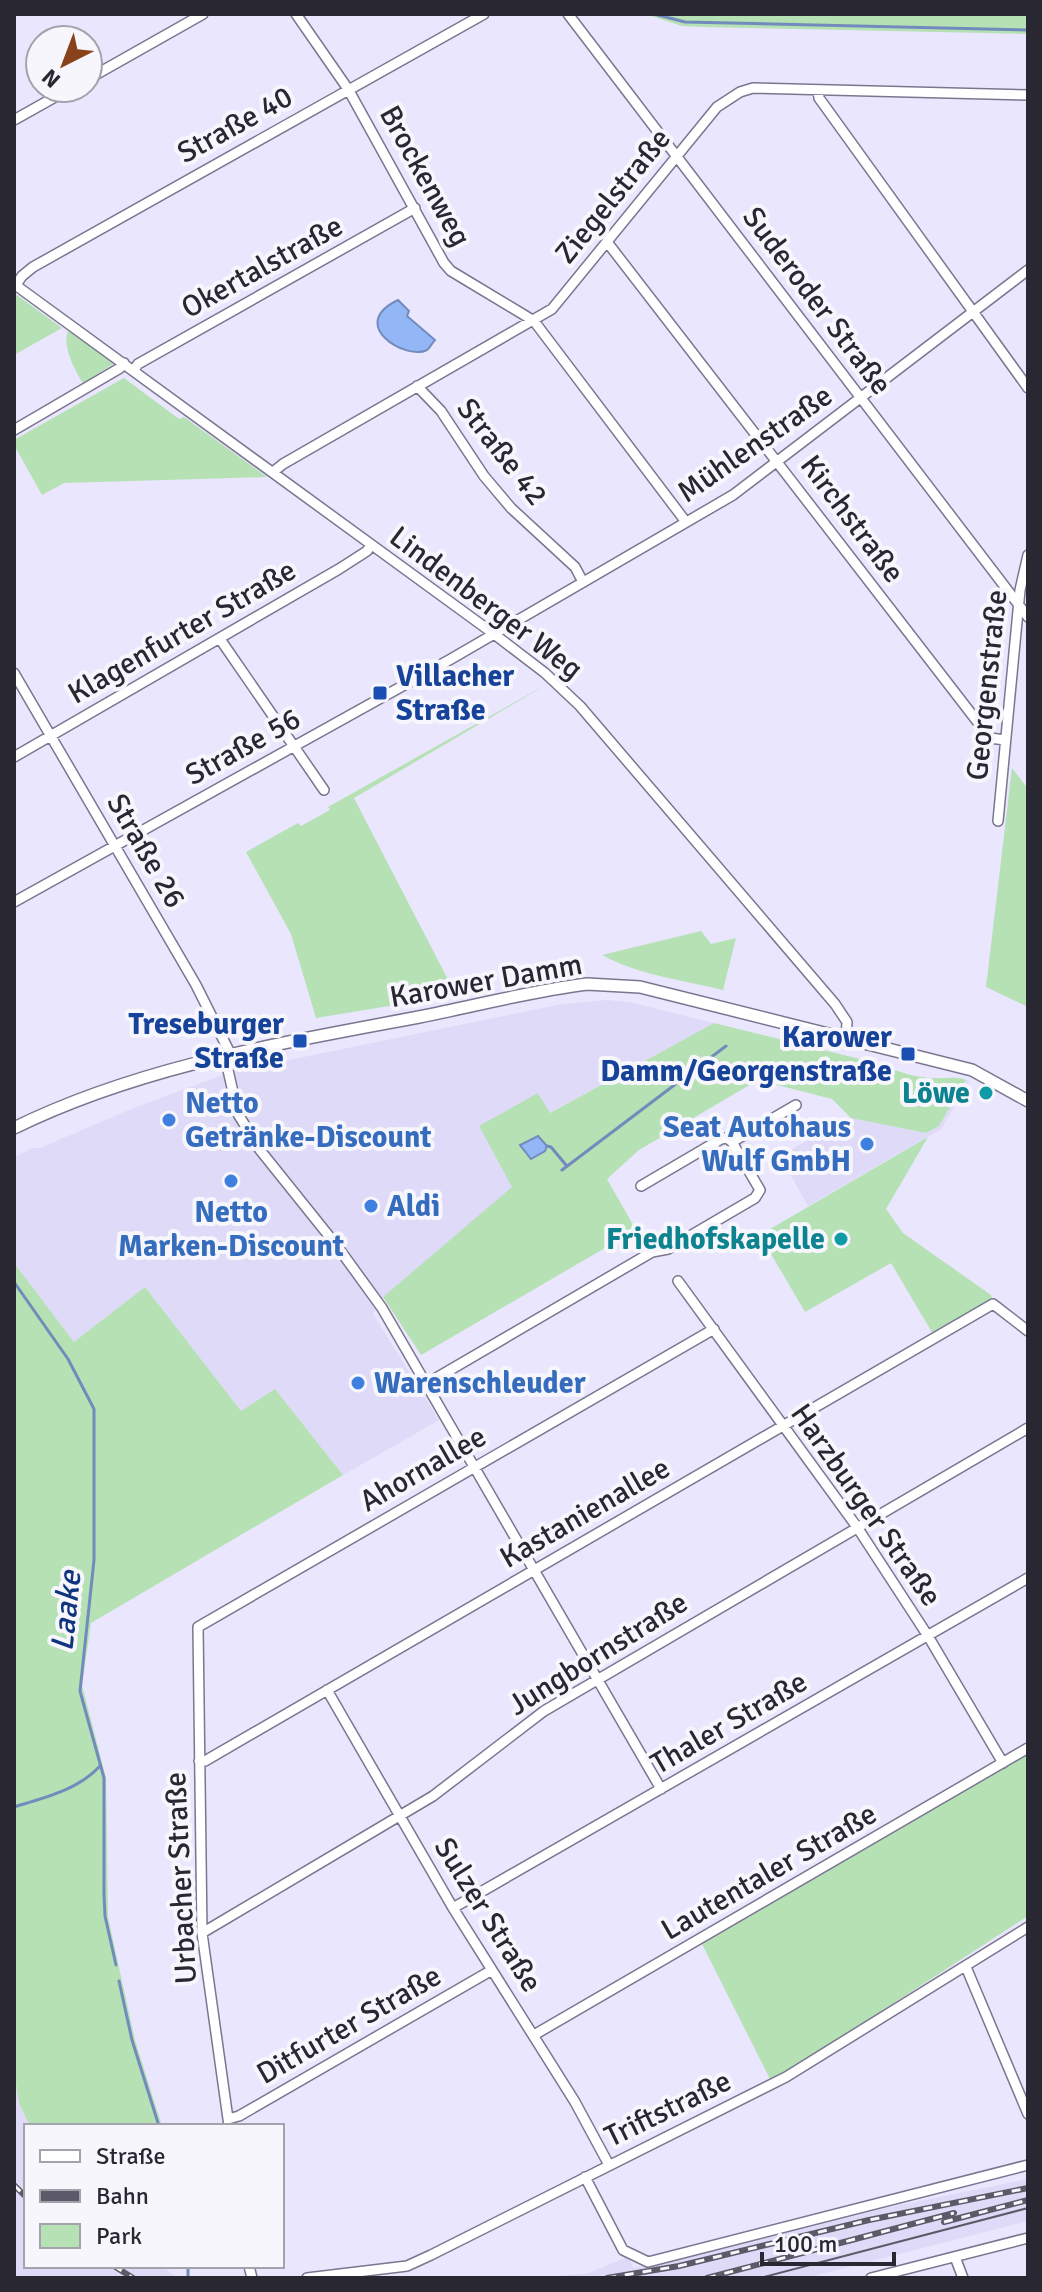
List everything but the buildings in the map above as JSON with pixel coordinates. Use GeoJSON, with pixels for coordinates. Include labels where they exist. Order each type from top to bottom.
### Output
{"type":"FeatureCollection","features":[{"type":"Feature","properties":{"kind":"main road","name":"Karower Damm"},"geometry":{"type":"LineString","coordinates":[[14,1128],[49,1111],[136,1079],[228,1056],[587,984],[640,987],[972,1070],[1028,1101]]}},
{"type":"Feature","properties":{"kind":"street"},"geometry":{"type":"LineString","coordinates":[[104,70],[203,14]]}},
{"type":"Feature","properties":{"kind":"street","name":"Brockenweg"},"geometry":{"type":"LineString","coordinates":[[296,14],[348,89],[444,263],[451,271],[534,321],[686,522]]}},
{"type":"Feature","properties":{"kind":"street","name":"Straße 40"},"geometry":{"type":"LineString","coordinates":[[15,285],[33,267],[484,14]]}},
{"type":"Feature","properties":{"kind":"street","name":"Suderoder Straße"},"geometry":{"type":"LineString","coordinates":[[568,14],[1028,617]]}},
{"type":"Feature","properties":{"kind":"street","name":"Ziegelstraße"},"geometry":{"type":"LineString","coordinates":[[273,472],[552,309],[717,107],[740,92],[753,88],[1028,95]]}},
{"type":"Feature","properties":{"kind":"street"},"geometry":{"type":"LineString","coordinates":[[818,90],[819,98],[1028,388]]}},
{"type":"Feature","properties":{"kind":"street"},"geometry":{"type":"LineString","coordinates":[[14,120],[42,104]]}},
{"type":"Feature","properties":{"kind":"street","name":"Okertalstraße"},"geometry":{"type":"LineString","coordinates":[[134,370],[138,364],[415,208]]}},
{"type":"Feature","properties":{"kind":"street","name":"Kirchstraße"},"geometry":{"type":"LineString","coordinates":[[607,242],[990,738],[1005,740]]}},
{"type":"Feature","properties":{"kind":"street","name":"Mühlenstraße"},"geometry":{"type":"LineString","coordinates":[[494,634],[733,495],[1028,270]]}},
{"type":"Feature","properties":{"kind":"street","name":"Lindenberger Weg"},"geometry":{"type":"LineString","coordinates":[[15,285],[545,673],[580,706],[835,1004],[847,1022],[846,1040]]}},
{"type":"Feature","properties":{"kind":"street"},"geometry":{"type":"LineString","coordinates":[[14,430],[124,363]]}},
{"type":"Feature","properties":{"kind":"street","name":"Straße 42"},"geometry":{"type":"LineString","coordinates":[[417,386],[441,411],[484,476],[511,508],[575,567],[583,582]]}},
{"type":"Feature","properties":{"kind":"street","name":"Klagenfurter Straße"},"geometry":{"type":"LineString","coordinates":[[14,757],[339,569],[371,545]]}},
{"type":"Feature","properties":{"kind":"street","name":"Georgenstraße"},"geometry":{"type":"LineString","coordinates":[[998,821],[1019,605],[1028,555]]}},
{"type":"Feature","properties":{"kind":"street","name":"Straße 56"},"geometry":{"type":"LineString","coordinates":[[14,902],[494,634]]}},
{"type":"Feature","properties":{"kind":"street"},"geometry":{"type":"LineString","coordinates":[[220,639],[324,790]]}},
{"type":"Feature","properties":{"kind":"street","name":"Straße 26"},"geometry":{"type":"LineString","coordinates":[[14,673],[196,985],[228,1056]]}},
{"type":"Feature","properties":{"kind":"street"},"geometry":{"type":"LineString","coordinates":[[228,1056],[238,1114],[260,1150],[377,1301],[661,1789]]}},
{"type":"Feature","properties":{"kind":"street"},"geometry":{"type":"LineString","coordinates":[[732,1142],[796,1105]]}},
{"type":"Feature","properties":{"kind":"street"},"geometry":{"type":"LineString","coordinates":[[426,1384],[652,1252],[668,1249],[755,1198],[760,1190],[727,1138],[641,1186]]}},
{"type":"Feature","properties":{"kind":"street","name":"Harzburger Straße"},"geometry":{"type":"LineString","coordinates":[[678,1281],[857,1527],[928,1636],[1003,1763]]}},
{"type":"Feature","properties":{"kind":"street","name":"Kastanienallee"},"geometry":{"type":"LineString","coordinates":[[199,1761],[205,1761],[993,1304],[1028,1331]]}},
{"type":"Feature","properties":{"kind":"street","name":"Ahornallee"},"geometry":{"type":"LineString","coordinates":[[198,1627],[714,1329]]}},
{"type":"Feature","properties":{"kind":"street","name":"Jungbornstraße"},"geometry":{"type":"LineString","coordinates":[[202,1933],[433,1796],[544,1711],[1028,1428]]}},
{"type":"Feature","properties":{"kind":"street","name":"Thaler Straße"},"geometry":{"type":"LineString","coordinates":[[453,1908],[1028,1578]]}},
{"type":"Feature","properties":{"kind":"street","name":"Urbacher Straße"},"geometry":{"type":"LineString","coordinates":[[198,1627],[202,1933],[228,2122]]}},
{"type":"Feature","properties":{"kind":"street","name":"Sulzer Straße"},"geometry":{"type":"LineString","coordinates":[[327,1690],[453,1908],[534,2035],[609,2165]]}},
{"type":"Feature","properties":{"kind":"street","name":"Lautentaler Straße"},"geometry":{"type":"LineString","coordinates":[[534,2035],[1028,1748]]}},
{"type":"Feature","properties":{"kind":"street","name":"Triftstraße"},"geometry":{"type":"LineString","coordinates":[[307,2278],[407,2266],[786,2077],[1028,1927]]}},
{"type":"Feature","properties":{"kind":"street"},"geometry":{"type":"LineString","coordinates":[[966,1967],[1028,2114]]}},
{"type":"Feature","properties":{"kind":"street","name":"Ditfurter Straße"},"geometry":{"type":"LineString","coordinates":[[228,2122],[492,1970]]}},
{"type":"Feature","properties":{"kind":"street"},"geometry":{"type":"LineString","coordinates":[[585,2177],[623,2250],[648,2262],[1028,2165]]}},
{"type":"Feature","properties":{"kind":"street"},"geometry":{"type":"LineString","coordinates":[[871,2278],[1028,2238]]}},
{"type":"Feature","properties":{"kind":"street"},"geometry":{"type":"LineString","coordinates":[[955,2257],[963,2278]]}},
{"type":"Feature","properties":{"kind":"shaded area"},"geometry":{"type":"Polygon","coordinates":[[[608,1000],[634,1003],[714,1023],[549,1113],[538,1094],[513,1187],[383,1297],[373,1314],[439,1420],[343,1475],[276,1390],[241,1411],[145,1287],[74,1342],[14,1263],[14,1157],[33,1148],[40,1148],[136,1107],[231,1072],[562,1004],[608,1000]]]}},
{"type":"Feature","properties":{"kind":"shaded area"},"geometry":{"type":"Polygon","coordinates":[[[966,1080],[970,1081],[941,1129],[808,1206],[780,1156],[848,1117],[926,1133],[939,1126],[966,1080]]]}},
{"type":"Feature","properties":{"kind":"shaded area"},"geometry":{"type":"Polygon","coordinates":[[[14,2072],[19,2103],[29,2124],[24,2124],[24,2268],[164,2268],[178,2278],[14,2278],[14,2072]]]}},
{"type":"Feature","properties":{"kind":"shaded area"},"geometry":{"type":"Polygon","coordinates":[[[1028,2179],[1028,2221],[806,2278],[535,2278],[589,2273],[629,2256],[633,2268],[666,2262],[886,2208],[1028,2179]]]}},
{"type":"Feature","properties":{"kind":"green space"},"geometry":{"type":"Polygon","coordinates":[[[645,14],[1028,14],[1028,34],[682,26],[645,14]]]}},
{"type":"Feature","properties":{"kind":"green space"},"geometry":{"type":"Polygon","coordinates":[[[14,293],[62,328],[14,355],[14,293]]]}},
{"type":"Feature","properties":{"kind":"green space"},"geometry":{"type":"Polygon","coordinates":[[[68,331],[113,364],[82,382],[68,350],[68,331]]]}},
{"type":"Feature","properties":{"kind":"green space"},"geometry":{"type":"Polygon","coordinates":[[[124,378],[179,419],[184,417],[267,477],[64,483],[42,495],[14,440],[124,378]]]}},
{"type":"Feature","properties":{"kind":"green space"},"geometry":{"type":"Polygon","coordinates":[[[549,683],[354,798],[456,995],[316,1018],[291,934],[246,852],[298,823],[301,826],[330,810],[328,807],[549,683]]]}},
{"type":"Feature","properties":{"kind":"green space"},"geometry":{"type":"Polygon","coordinates":[[[1012,768],[1028,789],[1028,1007],[986,987],[1012,768]]]}},
{"type":"Feature","properties":{"kind":"green space"},"geometry":{"type":"Polygon","coordinates":[[[701,931],[711,944],[736,938],[723,990],[646,972],[602,955],[701,931]]]}},
{"type":"Feature","properties":{"kind":"green space"},"geometry":{"type":"Polygon","coordinates":[[[714,1023],[884,1065],[914,1076],[966,1080],[939,1126],[926,1133],[851,1118],[832,1099],[758,1080],[639,1150],[607,1179],[636,1230],[421,1355],[383,1297],[512,1187],[479,1126],[538,1093],[550,1113],[714,1023]]]}},
{"type":"Feature","properties":{"kind":"green space"},"geometry":{"type":"Polygon","coordinates":[[[928,1137],[886,1209],[903,1233],[991,1295],[993,1301],[933,1334],[891,1263],[805,1312],[760,1235],[928,1137]]]}},
{"type":"Feature","properties":{"kind":"green space"},"geometry":{"type":"Polygon","coordinates":[[[14,1263],[74,1342],[145,1287],[241,1411],[275,1389],[343,1475],[91,1623],[82,1685],[106,1778],[108,1917],[135,2040],[161,2124],[29,2124],[19,2103],[14,2072],[14,1263]]]}},
{"type":"Feature","properties":{"kind":"green space"},"geometry":{"type":"Polygon","coordinates":[[[1028,1754],[1028,1916],[795,2067],[770,2079],[702,1944],[1028,1754]]]}},
{"type":"Feature","properties":{"kind":"water"},"geometry":{"type":"Polygon","coordinates":[[[398,300],[409,311],[407,316],[435,340],[427,350],[418,352],[395,346],[379,330],[378,320],[383,310],[398,300]]]}},
{"type":"Feature","properties":{"kind":"water"},"geometry":{"type":"Polygon","coordinates":[[[538,1136],[547,1146],[545,1151],[531,1159],[520,1145],[538,1136]]]}},
{"type":"Feature","properties":{"kind":"waterway"},"geometry":{"type":"LineString","coordinates":[[654,14],[685,22],[1028,30]]}},
{"type":"Feature","properties":{"kind":"waterway"},"geometry":{"type":"LineString","coordinates":[[562,1170],[726,1046]]}},
{"type":"Feature","properties":{"kind":"waterway"},"geometry":{"type":"LineString","coordinates":[[547,1146],[566,1165]]}},
{"type":"Feature","properties":{"kind":"waterway","name":"Laake"},"geometry":{"type":"LineString","coordinates":[[14,1282],[68,1359],[94,1409],[94,1560],[80,1691],[104,1778],[105,1916],[116,1965]]}},
{"type":"Feature","properties":{"kind":"waterway"},"geometry":{"type":"LineString","coordinates":[[14,1807],[71,1787],[100,1766]]}},
{"type":"Feature","properties":{"kind":"waterway","name":"Laake"},"geometry":{"type":"LineString","coordinates":[[119,1981],[132,2040],[158,2124]]}},
{"type":"Feature","properties":{"kind":"waterway","name":"Laake"},"geometry":{"type":"LineString","coordinates":[[188,2268],[188,2278]]}},
{"type":"Feature","properties":{"kind":"tram line"},"geometry":{"type":"LineString","coordinates":[[760,2278],[1028,2208]]}},
{"type":"Feature","properties":{"kind":"railway"},"geometry":{"type":"LineString","coordinates":[[14,2185],[24,2195]]}},
{"type":"Feature","properties":{"kind":"railway"},"geometry":{"type":"LineString","coordinates":[[607,2278],[679,2266],[869,2220],[1028,2188]]}},
{"type":"Feature","properties":{"kind":"railway"},"geometry":{"type":"LineString","coordinates":[[944,2222],[1028,2200]]}},
{"type":"Feature","properties":{"kind":"railway"},"geometry":{"type":"LineString","coordinates":[[707,2278],[954,2213]]}},
{"type":"Feature","properties":{"kind":"railway"},"geometry":{"type":"LineString","coordinates":[[117,2268],[133,2278]]}},
{"type":"Feature","properties":{"kind":"place","name":"Villacher Straße"},"geometry":{"type":"Point","coordinates":[380,693]}},
{"type":"Feature","properties":{"kind":"place","name":"Treseburger Straße"},"geometry":{"type":"Point","coordinates":[300,1041]}},
{"type":"Feature","properties":{"kind":"place","name":"Karower Damm/Georgenstraße"},"geometry":{"type":"Point","coordinates":[908,1054]}},
{"type":"Feature","properties":{"kind":"place","name":"Löwe"},"geometry":{"type":"Point","coordinates":[986,1093]}},
{"type":"Feature","properties":{"kind":"place","name":"Netto Getränke-Discount"},"geometry":{"type":"Point","coordinates":[169,1120]}},
{"type":"Feature","properties":{"kind":"place","name":"Seat Autohaus Wulf GmbH"},"geometry":{"type":"Point","coordinates":[867,1144]}},
{"type":"Feature","properties":{"kind":"place","name":"Netto Marken-Discount"},"geometry":{"type":"Point","coordinates":[231,1181]}},
{"type":"Feature","properties":{"kind":"place","name":"Aldi"},"geometry":{"type":"Point","coordinates":[371,1206]}},
{"type":"Feature","properties":{"kind":"place","name":"Friedhofskapelle"},"geometry":{"type":"Point","coordinates":[841,1239]}},
{"type":"Feature","properties":{"kind":"place","name":"Warenschleuder"},"geometry":{"type":"Point","coordinates":[358,1383]}}]}
